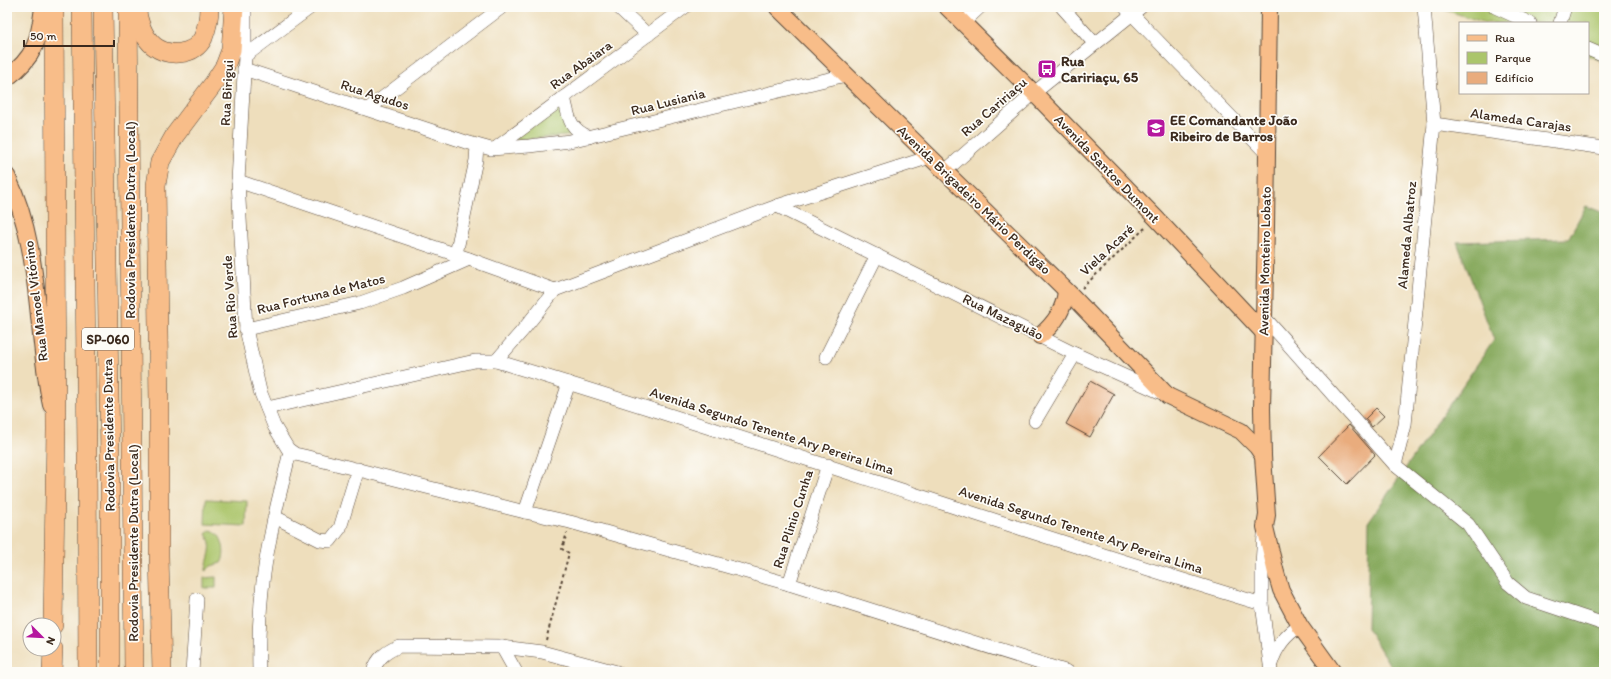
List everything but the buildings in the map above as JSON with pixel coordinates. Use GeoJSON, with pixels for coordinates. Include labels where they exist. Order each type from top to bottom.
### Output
{"type":"FeatureCollection","features":[{"type":"Feature","properties":{"kind":"highway"},"geometry":{"type":"LineString","coordinates":[[53,617],[56,429],[54,7]]}},
{"type":"Feature","properties":{"kind":"highway","name":"Rodovia Presidente Dutra"},"geometry":{"type":"LineString","coordinates":[[82,7],[88,454],[88,672]]}},
{"type":"Feature","properties":{"kind":"highway","name":"Rodovia Presidente Dutra"},"geometry":{"type":"LineString","coordinates":[[103,7],[110,457],[110,672]]}},
{"type":"Feature","properties":{"kind":"highway","name":"Rodovia Presidente Dutra (Local)"},"geometry":{"type":"LineString","coordinates":[[128,7],[134,672]]}},
{"type":"Feature","properties":{"kind":"highway"},"geometry":{"type":"LineString","coordinates":[[136,7],[140,26],[154,46],[164,52],[174,54],[184,53],[195,47],[202,39],[209,16],[209,7]]}},
{"type":"Feature","properties":{"kind":"highway"},"geometry":{"type":"LineString","coordinates":[[161,672],[162,649],[159,556],[159,403],[156,185],[160,162],[175,135],[225,66],[231,50],[234,7]]}},
{"type":"Feature","properties":{"kind":"highway"},"geometry":{"type":"LineString","coordinates":[[52,672],[53,657]]}},
{"type":"Feature","properties":{"kind":"main road"},"geometry":{"type":"LineString","coordinates":[[7,78],[19,69],[33,52],[40,33],[43,7]]}},
{"type":"Feature","properties":{"kind":"main road","name":"Avenida Brigadeiro Mário Perdigão"},"geometry":{"type":"LineString","coordinates":[[777,7],[1069,294],[1168,396]]}},
{"type":"Feature","properties":{"kind":"main road","name":"Avenida Santos Dumont"},"geometry":{"type":"LineString","coordinates":[[947,7],[1034,93],[1156,218],[1264,333]]}},
{"type":"Feature","properties":{"kind":"main road","name":"Avenida Monteiro Lobato"},"geometry":{"type":"LineString","coordinates":[[1269,7],[1262,409],[1266,521],[1276,573],[1281,590],[1300,626],[1333,672]]}},
{"type":"Feature","properties":{"kind":"main road","name":"Rua Manoel Vitórino"},"geometry":{"type":"LineString","coordinates":[[7,176],[16,195],[26,225],[33,265],[45,377],[56,429]]}},
{"type":"Feature","properties":{"kind":"main road"},"geometry":{"type":"LineString","coordinates":[[1040,336],[1050,328],[1062,309],[1069,294]]}},
{"type":"Feature","properties":{"kind":"main road","name":"Rua Mazaguão"},"geometry":{"type":"LineString","coordinates":[[1168,396],[1230,425],[1249,438],[1263,456]]}},
{"type":"Feature","properties":{"kind":"main road"},"geometry":{"type":"LineString","coordinates":[[1230,425],[1238,426],[1252,420],[1262,409]]}},
{"type":"Feature","properties":{"kind":"street","name":"Rua Birigui"},"geometry":{"type":"LineString","coordinates":[[238,182],[244,63],[245,7]]}},
{"type":"Feature","properties":{"kind":"street"},"geometry":{"type":"LineString","coordinates":[[244,63],[311,7]]}},
{"type":"Feature","properties":{"kind":"street"},"geometry":{"type":"LineString","coordinates":[[368,109],[502,7]]}},
{"type":"Feature","properties":{"kind":"street"},"geometry":{"type":"LineString","coordinates":[[618,7],[648,35]]}},
{"type":"Feature","properties":{"kind":"street","name":"Rua Abaiara"},"geometry":{"type":"LineString","coordinates":[[495,149],[685,7]]}},
{"type":"Feature","properties":{"kind":"street"},"geometry":{"type":"LineString","coordinates":[[963,23],[980,7]]}},
{"type":"Feature","properties":{"kind":"street"},"geometry":{"type":"LineString","coordinates":[[1062,7],[1095,44]]}},
{"type":"Feature","properties":{"kind":"street","name":"Alameda Albatroz"},"geometry":{"type":"LineString","coordinates":[[1395,465],[1405,425],[1434,124],[1424,7]]}},
{"type":"Feature","properties":{"kind":"street"},"geometry":{"type":"LineString","coordinates":[[1495,7],[1528,22]]}},
{"type":"Feature","properties":{"kind":"street"},"geometry":{"type":"LineString","coordinates":[[1560,22],[1565,7]]}},
{"type":"Feature","properties":{"kind":"street"},"geometry":{"type":"LineString","coordinates":[[1133,10],[1267,154]]}},
{"type":"Feature","properties":{"kind":"street","name":"Rua Caririaçu"},"geometry":{"type":"LineString","coordinates":[[944,172],[1034,93],[1095,44],[1133,10]]}},
{"type":"Feature","properties":{"kind":"street"},"geometry":{"type":"LineString","coordinates":[[1589,49],[1604,56]]}},
{"type":"Feature","properties":{"kind":"street","name":"Rua Agudos"},"geometry":{"type":"LineString","coordinates":[[244,63],[368,109],[477,146],[495,149]]}},
{"type":"Feature","properties":{"kind":"street","name":"Rua Lusiania"},"geometry":{"type":"LineString","coordinates":[[495,149],[529,146],[588,137],[846,75]]}},
{"type":"Feature","properties":{"kind":"street"},"geometry":{"type":"LineString","coordinates":[[564,97],[572,126],[588,137]]}},
{"type":"Feature","properties":{"kind":"street","name":"Alameda Carajas"},"geometry":{"type":"LineString","coordinates":[[1434,124],[1604,148]]}},
{"type":"Feature","properties":{"kind":"street"},"geometry":{"type":"LineString","coordinates":[[456,254],[476,160],[477,146]]}},
{"type":"Feature","properties":{"kind":"street"},"geometry":{"type":"LineString","coordinates":[[496,361],[555,290],[778,206],[930,157]]}},
{"type":"Feature","properties":{"kind":"street"},"geometry":{"type":"LineString","coordinates":[[238,182],[456,254],[555,290]]}},
{"type":"Feature","properties":{"kind":"street","name":"Rua Rio Verde"},"geometry":{"type":"LineString","coordinates":[[238,182],[246,329],[260,390],[274,426],[290,451]]}},
{"type":"Feature","properties":{"kind":"street","name":"Rua Mazaguão"},"geometry":{"type":"LineString","coordinates":[[778,206],[1075,354],[1168,396]]}},
{"type":"Feature","properties":{"kind":"street"},"geometry":{"type":"LineString","coordinates":[[826,357],[877,255]]}},
{"type":"Feature","properties":{"kind":"street","name":"Rua Fortuna de Matos"},"geometry":{"type":"LineString","coordinates":[[246,329],[360,302],[404,288],[469,259]]}},
{"type":"Feature","properties":{"kind":"street"},"geometry":{"type":"LineString","coordinates":[[1264,317],[1395,465],[1468,524],[1508,583],[1526,598],[1604,624]]}},
{"type":"Feature","properties":{"kind":"street"},"geometry":{"type":"LineString","coordinates":[[1035,421],[1075,354]]}},
{"type":"Feature","properties":{"kind":"street","name":"Avenida Segundo Tenente Ary Pereira Lima"},"geometry":{"type":"LineString","coordinates":[[267,408],[475,360],[496,361],[828,465],[1086,550],[1262,604]]}},
{"type":"Feature","properties":{"kind":"street"},"geometry":{"type":"LineString","coordinates":[[525,512],[569,383]]}},
{"type":"Feature","properties":{"kind":"street"},"geometry":{"type":"LineString","coordinates":[[259,672],[258,648],[262,594],[270,536],[290,451],[304,456],[570,522],[789,584],[1068,672]]}},
{"type":"Feature","properties":{"kind":"street","name":"Rua Plinio Cunha"},"geometry":{"type":"LineString","coordinates":[[789,584],[828,465]]}},
{"type":"Feature","properties":{"kind":"street"},"geometry":{"type":"LineString","coordinates":[[275,516],[320,540],[330,541],[340,528],[358,469]]}},
{"type":"Feature","properties":{"kind":"street"},"geometry":{"type":"LineString","coordinates":[[1266,521],[1262,564],[1262,604],[1270,669]]}},
{"type":"Feature","properties":{"kind":"street"},"geometry":{"type":"LineString","coordinates":[[192,672],[197,599]]}},
{"type":"Feature","properties":{"kind":"street"},"geometry":{"type":"LineString","coordinates":[[1270,669],[1278,646],[1289,634],[1300,626]]}},
{"type":"Feature","properties":{"kind":"street"},"geometry":{"type":"LineString","coordinates":[[373,672],[378,660],[386,652],[399,646],[502,647],[542,652],[617,672]]}},
{"type":"Feature","properties":{"kind":"street"},"geometry":{"type":"LineString","coordinates":[[502,647],[516,672]]}},
{"type":"Feature","properties":{"kind":"path","name":"Viela Acaré"},"geometry":{"type":"LineString","coordinates":[[1069,294],[1156,218]]}},
{"type":"Feature","properties":{"kind":"path"},"geometry":{"type":"LineString","coordinates":[[542,652],[568,553],[562,550],[570,522]]}},
{"type":"Feature","properties":{"kind":"green space"},"geometry":{"type":"Polygon","coordinates":[[[1436,7],[1604,7],[1604,61],[1589,56],[1589,22],[1483,22],[1436,7]]]}},
{"type":"Feature","properties":{"kind":"green space"},"geometry":{"type":"Polygon","coordinates":[[[564,101],[564,122],[568,129],[579,135],[513,140],[564,101]]]}},
{"type":"Feature","properties":{"kind":"green space"},"geometry":{"type":"Polygon","coordinates":[[[1586,206],[1604,213],[1604,672],[1394,672],[1367,628],[1369,521],[1494,340],[1457,242],[1568,239],[1586,206]]]}},
{"type":"Feature","properties":{"kind":"green space"},"geometry":{"type":"Polygon","coordinates":[[[206,499],[247,501],[246,526],[205,524],[206,499]]]}},
{"type":"Feature","properties":{"kind":"green space"},"geometry":{"type":"Polygon","coordinates":[[[211,530],[221,539],[224,554],[221,563],[211,566],[206,571],[210,553],[210,544],[206,534],[211,530]]]}},
{"type":"Feature","properties":{"kind":"green space"},"geometry":{"type":"Polygon","coordinates":[[[216,577],[216,588],[204,588],[204,578],[216,577]]]}},
{"type":"Feature","properties":{"kind":"place","name":"Rua Caririaçu, 65"},"geometry":{"type":"Point","coordinates":[1047,69]}},
{"type":"Feature","properties":{"kind":"place","name":"EE Comandante João Ribeiro de Barros"},"geometry":{"type":"Point","coordinates":[1156,128]}}]}
